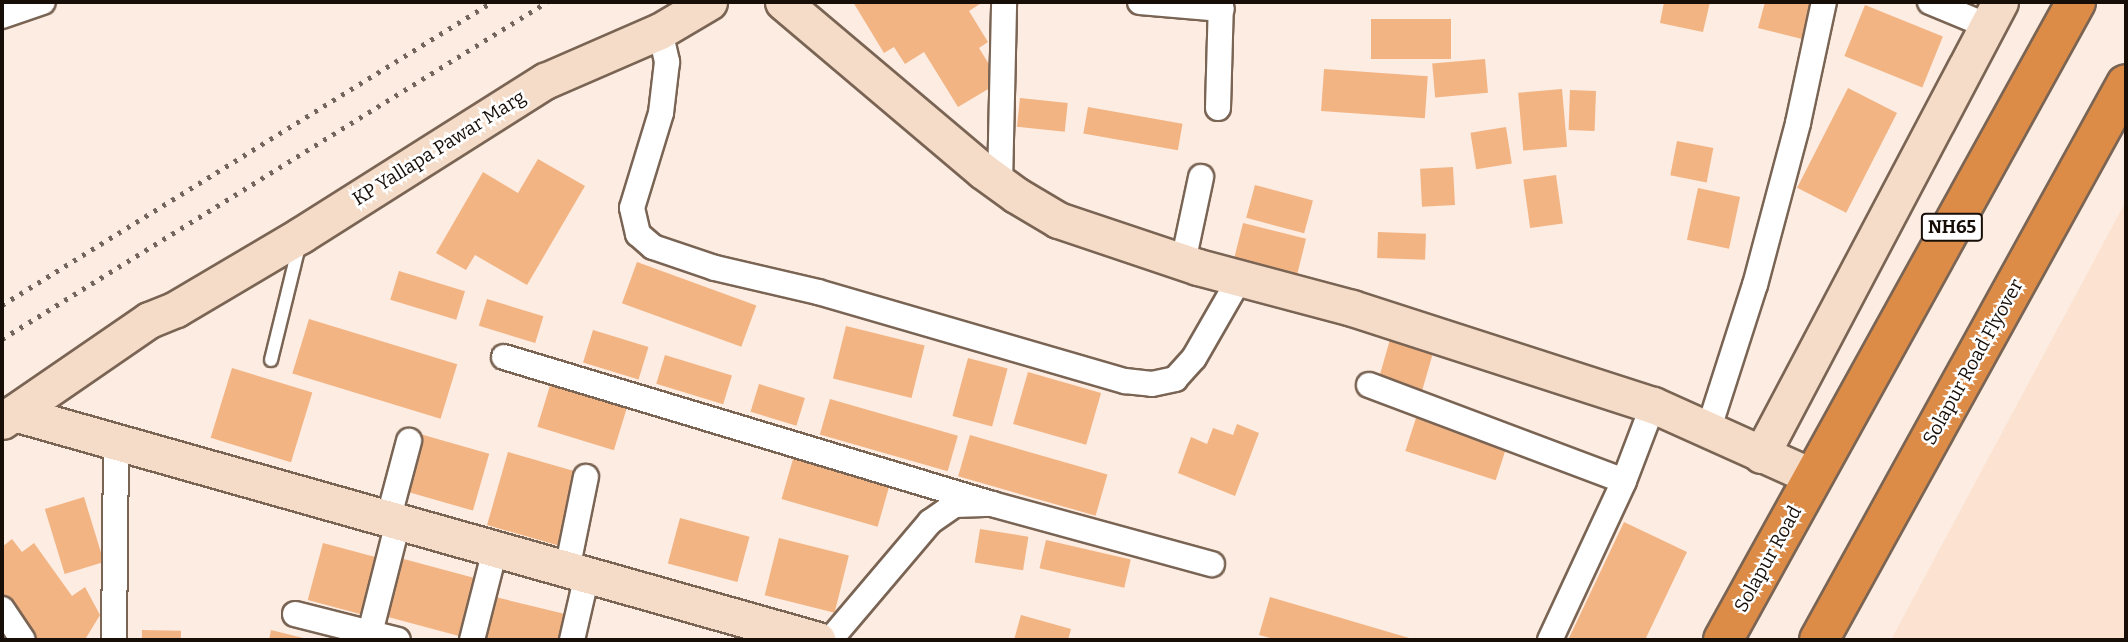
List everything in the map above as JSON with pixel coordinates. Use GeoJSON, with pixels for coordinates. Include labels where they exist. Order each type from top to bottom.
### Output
{"type":"FeatureCollection","features":[{"type":"Feature","properties":{"kind":"highway","name":"NH65"},"geometry":{"type":"LineString","coordinates":[[1820,465],[2077,2]]}},
{"type":"Feature","properties":{"kind":"highway","name":"Solapur Road Flyover"},"geometry":{"type":"LineString","coordinates":[[1819,640],[2126,84]]}},
{"type":"Feature","properties":{"kind":"highway","name":"Solapur Road"},"geometry":{"type":"LineString","coordinates":[[1723,640],[1820,465]]}},
{"type":"Feature","properties":{"kind":"street"},"geometry":{"type":"LineString","coordinates":[[2,16],[43,2]]}},
{"type":"Feature","properties":{"kind":"street","name":"KP Yallapa Pawar Marg"},"geometry":{"type":"LineString","coordinates":[[13,423],[149,320],[176,309],[301,235],[545,81],[660,31],[709,2]]}},
{"type":"Feature","properties":{"kind":"street"},"geometry":{"type":"LineString","coordinates":[[783,2],[1000,184],[1058,220],[1183,262],[1352,308],[1653,405],[1762,455],[1820,465]]}},
{"type":"Feature","properties":{"kind":"street"},"geometry":{"type":"LineString","coordinates":[[1000,184],[1004,2]]}},
{"type":"Feature","properties":{"kind":"street"},"geometry":{"type":"LineString","coordinates":[[1140,2],[1221,5],[1218,108]]}},
{"type":"Feature","properties":{"kind":"street"},"geometry":{"type":"LineString","coordinates":[[1709,431],[1755,285],[1797,122],[1824,2]]}},
{"type":"Feature","properties":{"kind":"street"},"geometry":{"type":"LineString","coordinates":[[1762,455],[1994,14],[1930,2]]}},
{"type":"Feature","properties":{"kind":"street"},"geometry":{"type":"LineString","coordinates":[[660,31],[667,62],[662,113],[632,208],[638,234],[653,247],[716,268],[806,289],[1125,381],[1152,384],[1175,379],[1194,358],[1240,278]]}},
{"type":"Feature","properties":{"kind":"street"},"geometry":{"type":"LineString","coordinates":[[1183,262],[1201,177]]}},
{"type":"Feature","properties":{"kind":"street"},"geometry":{"type":"LineString","coordinates":[[504,357],[992,503],[1212,564]]}},
{"type":"Feature","properties":{"kind":"street"},"geometry":{"type":"LineString","coordinates":[[1369,385],[1624,481]]}},
{"type":"Feature","properties":{"kind":"street"},"geometry":{"type":"LineString","coordinates":[[1550,640],[1624,481],[1653,405]]}},
{"type":"Feature","properties":{"kind":"street"},"geometry":{"type":"LineString","coordinates":[[13,423],[116,442],[818,640]]}},
{"type":"Feature","properties":{"kind":"street"},"geometry":{"type":"LineString","coordinates":[[370,633],[408,441]]}},
{"type":"Feature","properties":{"kind":"street"},"geometry":{"type":"LineString","coordinates":[[114,640],[116,442]]}},
{"type":"Feature","properties":{"kind":"street"},"geometry":{"type":"LineString","coordinates":[[572,640],[586,477]]}},
{"type":"Feature","properties":{"kind":"street"},"geometry":{"type":"LineString","coordinates":[[830,640],[930,523],[954,505],[992,503]]}},
{"type":"Feature","properties":{"kind":"street"},"geometry":{"type":"LineString","coordinates":[[472,640],[495,550]]}},
{"type":"Feature","properties":{"kind":"street"},"geometry":{"type":"LineString","coordinates":[[2,609],[23,640]]}},
{"type":"Feature","properties":{"kind":"street"},"geometry":{"type":"LineString","coordinates":[[295,614],[398,640]]}},
{"type":"Feature","properties":{"kind":"lane"},"geometry":{"type":"LineString","coordinates":[[271,360],[301,235]]}},
{"type":"Feature","properties":{"kind":"shaded area"},"geometry":{"type":"Polygon","coordinates":[[[2126,201],[2126,640],[1891,640],[2126,201]]]}},
{"type":"Feature","properties":{"kind":"building"},"geometry":{"type":"Polygon","coordinates":[[[853,2],[983,2],[969,11],[988,42],[979,48],[1000,82],[958,107],[924,52],[905,64],[894,47],[884,53],[853,2]]]}},
{"type":"Feature","properties":{"kind":"building"},"geometry":{"type":"Polygon","coordinates":[[[1664,2],[1710,2],[1703,32],[1660,23],[1664,2]]]}},
{"type":"Feature","properties":{"kind":"building"},"geometry":{"type":"Polygon","coordinates":[[[1765,2],[1816,2],[1806,40],[1758,28],[1765,2]]]}},
{"type":"Feature","properties":{"kind":"building"},"geometry":{"type":"Polygon","coordinates":[[[1865,5],[1943,36],[1922,87],[1844,56],[1865,5]]]}},
{"type":"Feature","properties":{"kind":"building"},"geometry":{"type":"Polygon","coordinates":[[[1371,19],[1451,19],[1451,59],[1371,59],[1371,19]]]}},
{"type":"Feature","properties":{"kind":"building"},"geometry":{"type":"Polygon","coordinates":[[[1485,59],[1488,93],[1435,97],[1432,64],[1485,59]]]}},
{"type":"Feature","properties":{"kind":"building"},"geometry":{"type":"Polygon","coordinates":[[[1324,69],[1428,76],[1425,118],[1321,111],[1324,69]]]}},
{"type":"Feature","properties":{"kind":"building"},"geometry":{"type":"Polygon","coordinates":[[[1848,88],[1897,113],[1846,213],[1797,188],[1848,88]]]}},
{"type":"Feature","properties":{"kind":"building"},"geometry":{"type":"Polygon","coordinates":[[[1562,89],[1567,147],[1523,151],[1518,93],[1562,89]]]}},
{"type":"Feature","properties":{"kind":"building"},"geometry":{"type":"Polygon","coordinates":[[[1570,90],[1596,91],[1595,131],[1569,130],[1570,90]]]}},
{"type":"Feature","properties":{"kind":"building"},"geometry":{"type":"Polygon","coordinates":[[[1020,98],[1068,103],[1065,132],[1017,127],[1020,98]]]}},
{"type":"Feature","properties":{"kind":"building"},"geometry":{"type":"Polygon","coordinates":[[[1088,107],[1183,124],[1178,150],[1083,134],[1088,107]]]}},
{"type":"Feature","properties":{"kind":"building"},"geometry":{"type":"Polygon","coordinates":[[[1506,127],[1512,164],[1476,169],[1470,133],[1506,127]]]}},
{"type":"Feature","properties":{"kind":"building"},"geometry":{"type":"Polygon","coordinates":[[[1677,141],[1713,148],[1707,182],[1670,175],[1677,141]]]}},
{"type":"Feature","properties":{"kind":"building"},"geometry":{"type":"Polygon","coordinates":[[[538,159],[585,186],[527,285],[475,255],[466,270],[436,253],[483,172],[518,193],[538,159]]]}},
{"type":"Feature","properties":{"kind":"building"},"geometry":{"type":"Polygon","coordinates":[[[1453,167],[1455,205],[1422,207],[1420,169],[1453,167]]]}},
{"type":"Feature","properties":{"kind":"building"},"geometry":{"type":"Polygon","coordinates":[[[1556,175],[1563,224],[1530,228],[1523,180],[1556,175]]]}},
{"type":"Feature","properties":{"kind":"building"},"geometry":{"type":"Polygon","coordinates":[[[1255,185],[1313,201],[1304,233],[1246,218],[1255,185]]]}},
{"type":"Feature","properties":{"kind":"building"},"geometry":{"type":"Polygon","coordinates":[[[1698,188],[1740,197],[1729,249],[1687,240],[1698,188]]]}},
{"type":"Feature","properties":{"kind":"building"},"geometry":{"type":"Polygon","coordinates":[[[1243,223],[1306,239],[1296,279],[1233,264],[1243,223]]]}},
{"type":"Feature","properties":{"kind":"building"},"geometry":{"type":"Polygon","coordinates":[[[1378,232],[1426,234],[1425,260],[1377,258],[1378,232]]]}},
{"type":"Feature","properties":{"kind":"building"},"geometry":{"type":"Polygon","coordinates":[[[637,262],[756,305],[741,347],[622,303],[637,262]]]}},
{"type":"Feature","properties":{"kind":"building"},"geometry":{"type":"Polygon","coordinates":[[[399,271],[465,291],[456,320],[390,300],[399,271]]]}},
{"type":"Feature","properties":{"kind":"building"},"geometry":{"type":"Polygon","coordinates":[[[487,299],[543,316],[535,343],[479,326],[487,299]]]}},
{"type":"Feature","properties":{"kind":"building"},"geometry":{"type":"Polygon","coordinates":[[[309,319],[457,364],[441,419],[292,374],[309,319]]]}},
{"type":"Feature","properties":{"kind":"building"},"geometry":{"type":"Polygon","coordinates":[[[846,326],[925,346],[912,398],[833,378],[846,326]]]}},
{"type":"Feature","properties":{"kind":"building"},"geometry":{"type":"Polygon","coordinates":[[[593,330],[648,347],[639,379],[583,363],[593,330]]]}},
{"type":"Feature","properties":{"kind":"building"},"geometry":{"type":"Polygon","coordinates":[[[1391,336],[1434,348],[1422,393],[1378,380],[1391,336]]]}},
{"type":"Feature","properties":{"kind":"building"},"geometry":{"type":"Polygon","coordinates":[[[665,355],[732,375],[723,404],[656,384],[665,355]]]}},
{"type":"Feature","properties":{"kind":"building"},"geometry":{"type":"Polygon","coordinates":[[[968,358],[1008,369],[992,427],[952,416],[968,358]]]}},
{"type":"Feature","properties":{"kind":"building"},"geometry":{"type":"Polygon","coordinates":[[[232,368],[312,393],[291,462],[211,438],[232,368]]]}},
{"type":"Feature","properties":{"kind":"building"},"geometry":{"type":"Polygon","coordinates":[[[1028,372],[1101,393],[1086,445],[1013,424],[1028,372]]]}},
{"type":"Feature","properties":{"kind":"building"},"geometry":{"type":"Polygon","coordinates":[[[552,379],[629,402],[614,450],[537,427],[552,379]]]}},
{"type":"Feature","properties":{"kind":"building"},"geometry":{"type":"Polygon","coordinates":[[[759,384],[805,398],[796,426],[751,412],[759,384]]]}},
{"type":"Feature","properties":{"kind":"building"},"geometry":{"type":"Polygon","coordinates":[[[830,399],[958,436],[948,471],[820,435],[830,399]]]}},
{"type":"Feature","properties":{"kind":"building"},"geometry":{"type":"Polygon","coordinates":[[[1418,412],[1508,441],[1496,480],[1405,451],[1418,412]]]}},
{"type":"Feature","properties":{"kind":"building"},"geometry":{"type":"Polygon","coordinates":[[[1237,424],[1259,433],[1235,496],[1178,473],[1191,437],[1207,444],[1213,428],[1233,435],[1237,424]]]}},
{"type":"Feature","properties":{"kind":"building"},"geometry":{"type":"Polygon","coordinates":[[[420,434],[489,454],[473,511],[404,491],[420,434]]]}},
{"type":"Feature","properties":{"kind":"building"},"geometry":{"type":"Polygon","coordinates":[[[970,435],[1107,474],[1096,516],[958,476],[970,435]]]}},
{"type":"Feature","properties":{"kind":"building"},"geometry":{"type":"Polygon","coordinates":[[[508,452],[579,472],[558,545],[487,525],[508,452]]]}},
{"type":"Feature","properties":{"kind":"building"},"geometry":{"type":"Polygon","coordinates":[[[795,452],[891,480],[878,527],[781,499],[795,452]]]}},
{"type":"Feature","properties":{"kind":"building"},"geometry":{"type":"Polygon","coordinates":[[[84,497],[104,562],[65,574],[45,509],[84,497]]]}},
{"type":"Feature","properties":{"kind":"building"},"geometry":{"type":"Polygon","coordinates":[[[680,518],[750,537],[737,582],[668,563],[680,518]]]}},
{"type":"Feature","properties":{"kind":"building"},"geometry":{"type":"Polygon","coordinates":[[[1624,522],[1687,552],[1645,640],[1568,640],[1624,522]]]}},
{"type":"Feature","properties":{"kind":"building"},"geometry":{"type":"Polygon","coordinates":[[[980,529],[1028,537],[1023,570],[975,563],[980,529]]]}},
{"type":"Feature","properties":{"kind":"building"},"geometry":{"type":"Polygon","coordinates":[[[779,538],[849,555],[835,613],[765,595],[779,538]]]}},
{"type":"Feature","properties":{"kind":"building"},"geometry":{"type":"Polygon","coordinates":[[[12,539],[22,552],[34,543],[72,596],[85,587],[100,615],[87,640],[34,640],[2,596],[2,547],[12,539]]]}},
{"type":"Feature","properties":{"kind":"building"},"geometry":{"type":"Polygon","coordinates":[[[1046,540],[1131,560],[1124,588],[1039,568],[1046,540]]]}},
{"type":"Feature","properties":{"kind":"building"},"geometry":{"type":"Polygon","coordinates":[[[323,543],[379,558],[364,615],[308,600],[323,543]]]}},
{"type":"Feature","properties":{"kind":"building"},"geometry":{"type":"Polygon","coordinates":[[[400,558],[479,579],[464,637],[384,616],[400,558]]]}},
{"type":"Feature","properties":{"kind":"building"},"geometry":{"type":"Polygon","coordinates":[[[491,596],[565,614],[558,640],[480,640],[491,596]]]}},
{"type":"Feature","properties":{"kind":"building"},"geometry":{"type":"Polygon","coordinates":[[[1270,597],[1416,640],[1277,640],[1259,635],[1270,597]]]}},
{"type":"Feature","properties":{"kind":"building"},"geometry":{"type":"Polygon","coordinates":[[[1021,615],[1071,629],[1068,640],[1014,640],[1021,615]]]}},
{"type":"Feature","properties":{"kind":"building"},"geometry":{"type":"Polygon","coordinates":[[[142,630],[181,631],[181,640],[142,640],[142,630]]]}},
{"type":"Feature","properties":{"kind":"building"},"geometry":{"type":"Polygon","coordinates":[[[271,630],[307,639],[307,640],[269,640],[271,630]]]}},
{"type":"Feature","properties":{"kind":"railway"},"geometry":{"type":"LineString","coordinates":[[2,305],[492,2]]}},
{"type":"Feature","properties":{"kind":"railway"},"geometry":{"type":"LineString","coordinates":[[2,339],[547,2]]}}]}
